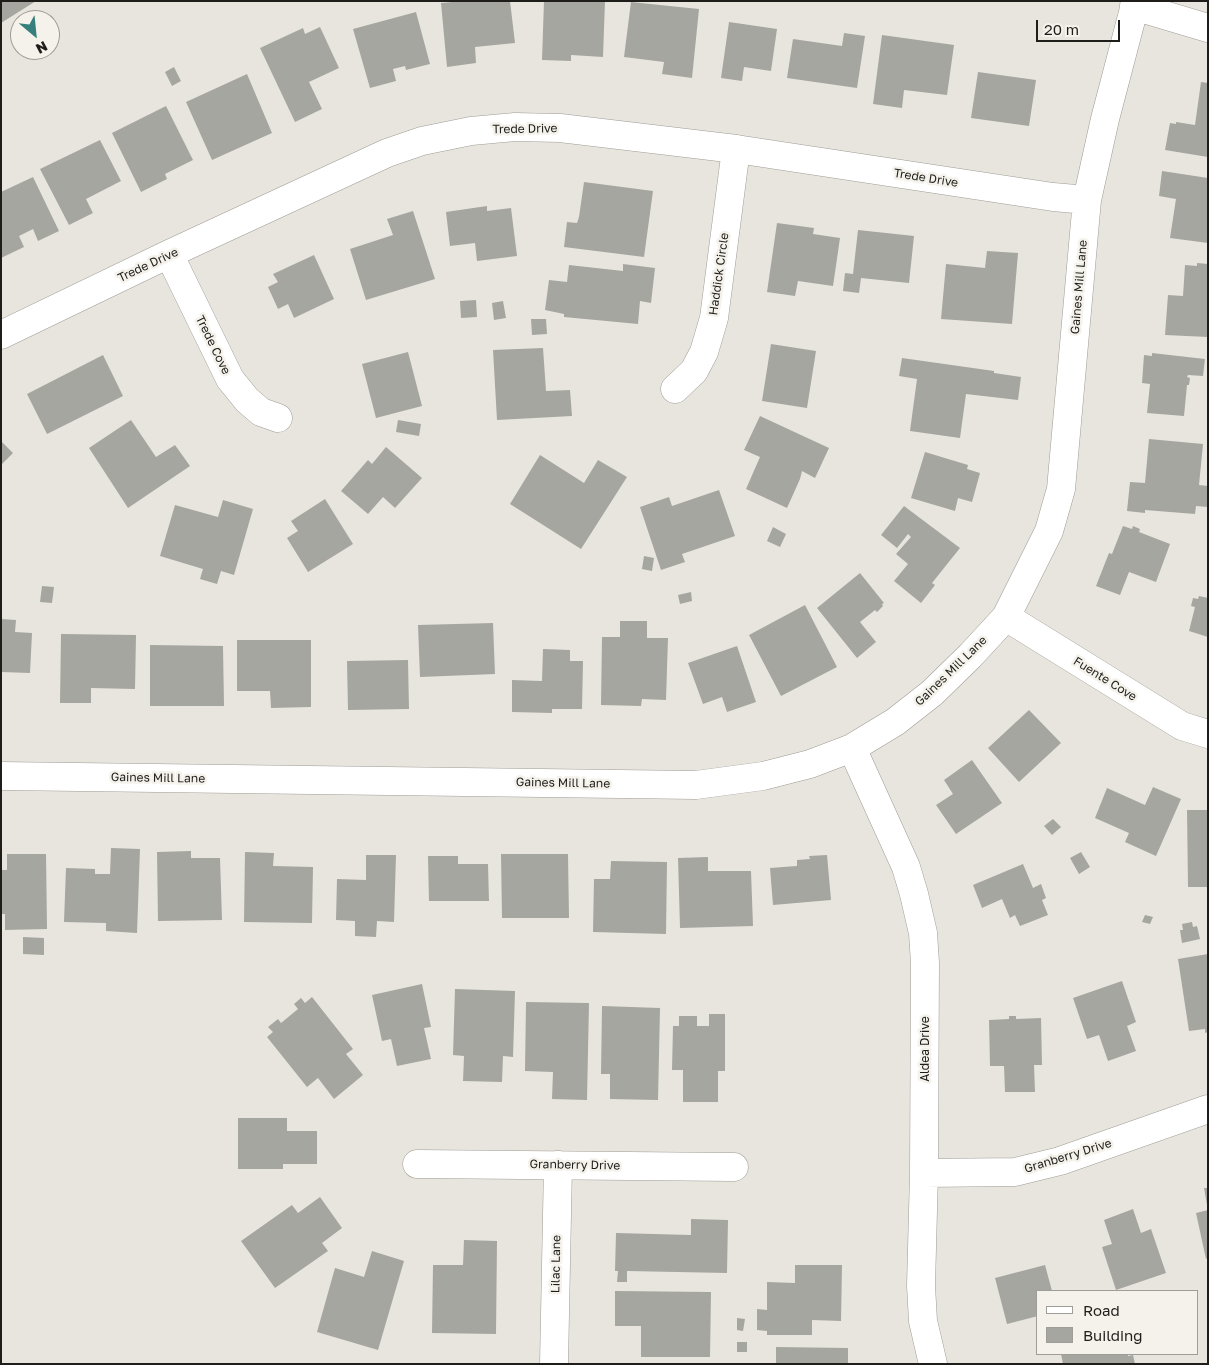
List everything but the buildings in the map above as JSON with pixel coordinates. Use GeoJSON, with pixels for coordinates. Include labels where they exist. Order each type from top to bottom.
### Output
{"type":"FeatureCollection","features":[{"type":"Feature","properties":{"kind":"street"},"geometry":{"type":"LineString","coordinates":[[1135,4],[1208,28]]}},
{"type":"Feature","properties":{"kind":"street","name":"Gaines Mill Lane"},"geometry":{"type":"LineString","coordinates":[[1,776],[696,784],[763,776],[810,764],[852,748],[895,722],[932,693],[1006,617],[1049,531],[1061,489],[1087,200],[1135,4]]}},
{"type":"Feature","properties":{"kind":"street","name":"Trede Drive"},"geometry":{"type":"LineString","coordinates":[[1,335],[169,254],[388,153],[422,141],[471,131],[515,127],[560,128],[736,149],[1053,197],[1087,200]]}},
{"type":"Feature","properties":{"kind":"street","name":"Haddick Circle"},"geometry":{"type":"LineString","coordinates":[[675,388],[694,371],[704,352],[714,318],[736,149]]}},
{"type":"Feature","properties":{"kind":"street","name":"Trede Cove"},"geometry":{"type":"LineString","coordinates":[[169,254],[230,379],[247,400],[262,412],[278,418]]}},
{"type":"Feature","properties":{"kind":"street","name":"Fuente Cove"},"geometry":{"type":"LineString","coordinates":[[1006,617],[1182,726],[1208,734]]}},
{"type":"Feature","properties":{"kind":"street","name":"Aldea Drive"},"geometry":{"type":"LineString","coordinates":[[852,748],[906,867],[923,933],[925,963],[924,1173],[921,1286],[923,1320],[933,1364]]}},
{"type":"Feature","properties":{"kind":"street","name":"Granberry Drive"},"geometry":{"type":"LineString","coordinates":[[924,1173],[1014,1172],[1060,1160],[1208,1109]]}},
{"type":"Feature","properties":{"kind":"street","name":"Granberry Drive"},"geometry":{"type":"LineString","coordinates":[[417,1164],[734,1167]]}},
{"type":"Feature","properties":{"kind":"street","name":"Lilac Lane"},"geometry":{"type":"LineString","coordinates":[[554,1364],[558,1165]]}}]}
